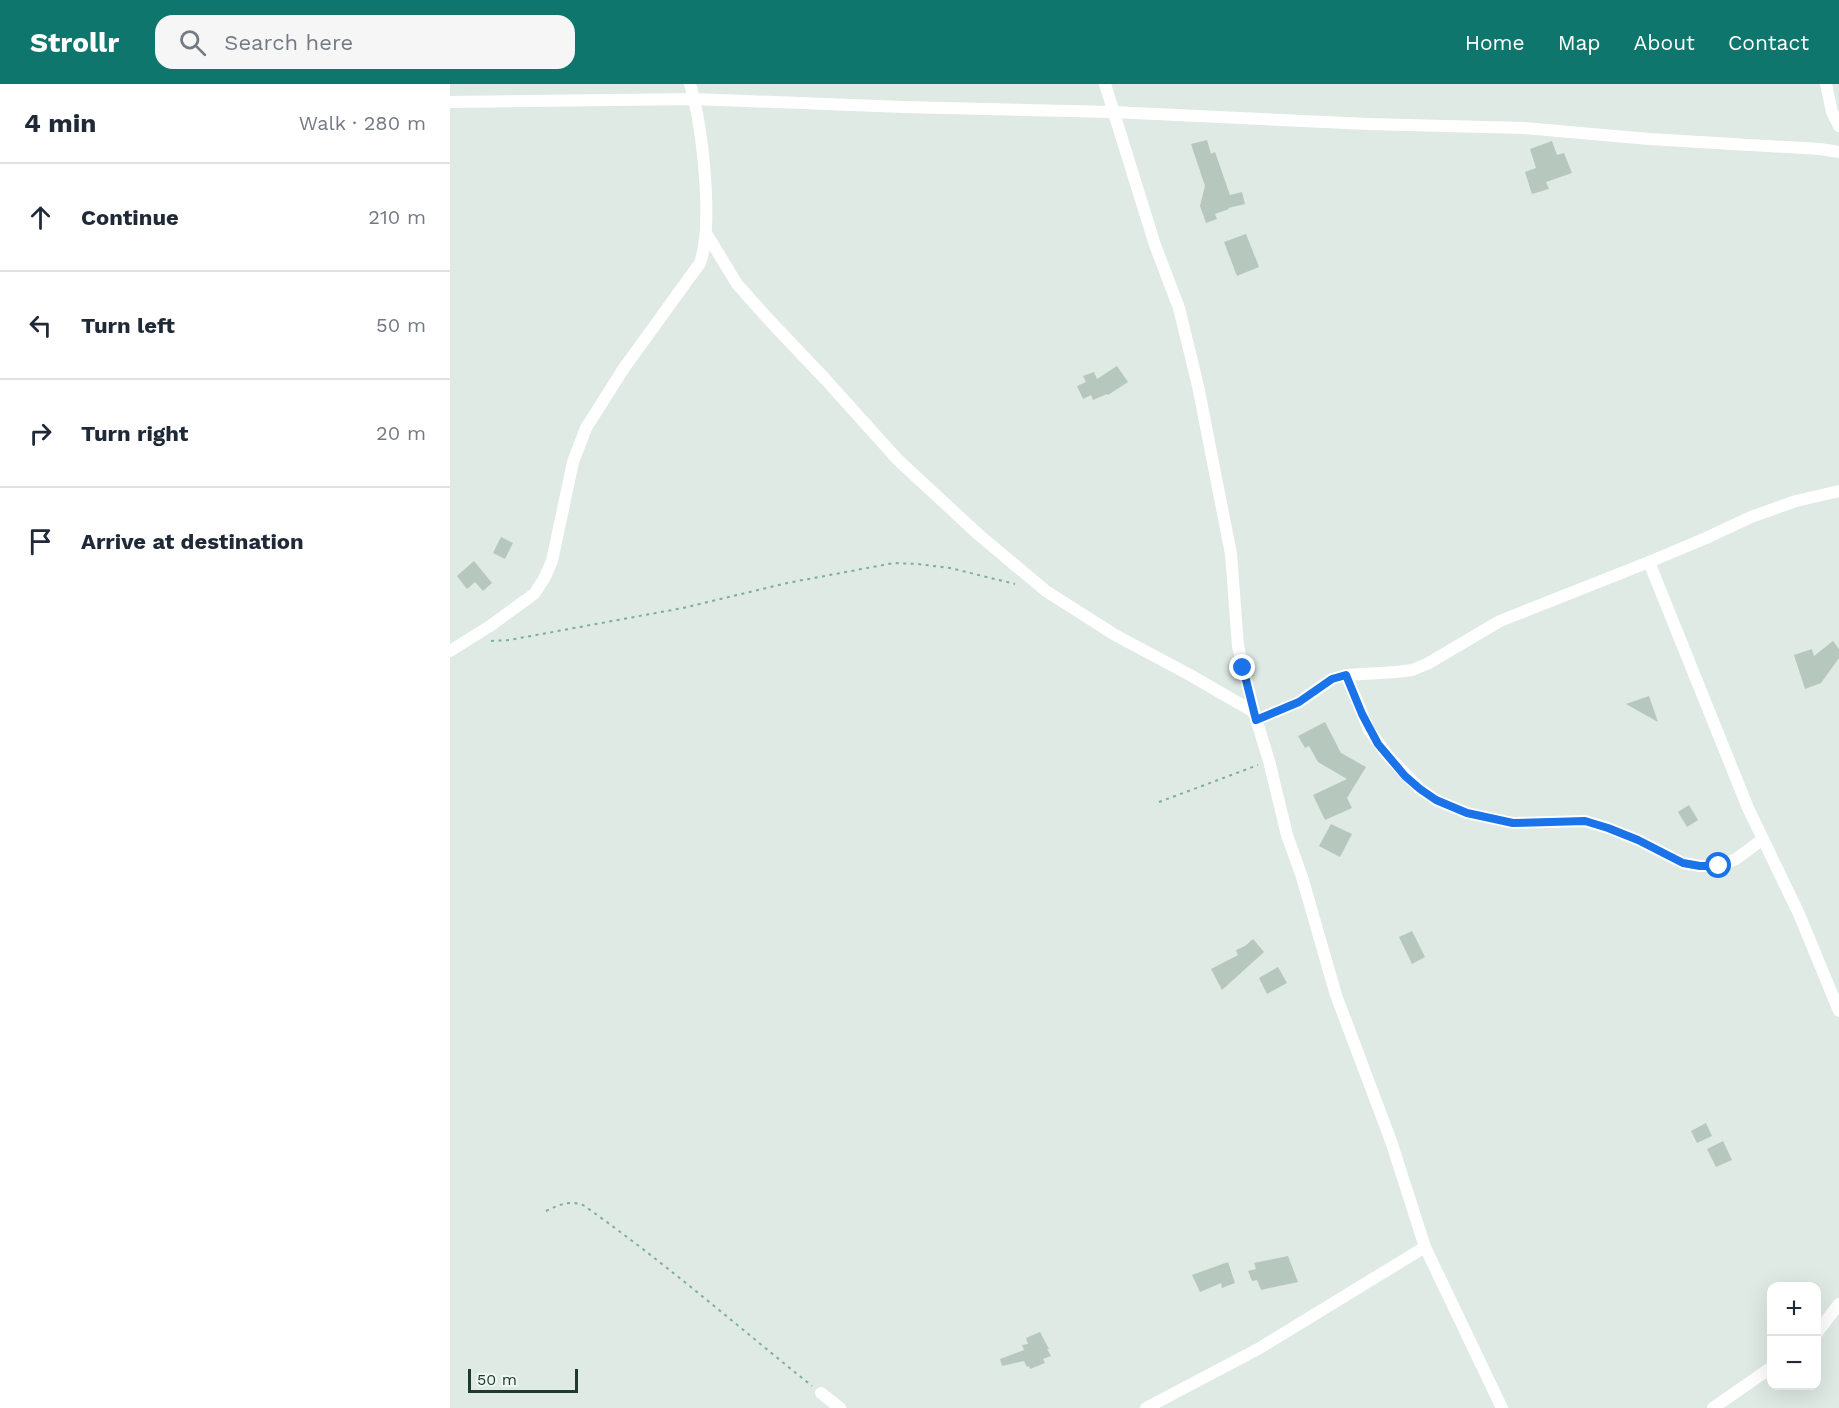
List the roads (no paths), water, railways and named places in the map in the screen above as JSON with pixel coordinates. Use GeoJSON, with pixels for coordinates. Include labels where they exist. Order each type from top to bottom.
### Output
{"type":"FeatureCollection","features":[{"type":"Feature","properties":{"kind":"street"},"geometry":{"type":"LineString","coordinates":[[450,649],[490,626],[534,594],[544,579],[552,561],[573,462],[586,428],[624,368],[700,263],[706,233],[705,173],[690,84]]}},
{"type":"Feature","properties":{"kind":"street"},"geometry":{"type":"LineString","coordinates":[[1105,84],[1155,245],[1179,308],[1198,386],[1231,554],[1238,646],[1287,835],[1302,877],[1333,985],[1391,1141],[1425,1247],[1502,1408]]}},
{"type":"Feature","properties":{"kind":"street"},"geometry":{"type":"LineString","coordinates":[[1826,84],[1832,112],[1839,126]]}},
{"type":"Feature","properties":{"kind":"street"},"geometry":{"type":"LineString","coordinates":[[450,102],[694,99],[1113,112],[1368,124],[1524,128],[1839,152]]}},
{"type":"Feature","properties":{"kind":"street"},"geometry":{"type":"LineString","coordinates":[[706,233],[737,284],[771,322],[898,460],[979,535],[1056,597],[1115,635],[1190,675],[1255,716],[1299,702],[1332,679],[1346,675],[1412,670],[1435,660],[1500,621],[1707,538],[1751,517],[1796,501],[1839,491]]}},
{"type":"Feature","properties":{"kind":"street"},"geometry":{"type":"LineString","coordinates":[[1649,562],[1744,797],[1799,914],[1839,1011]]}},
{"type":"Feature","properties":{"kind":"street"},"geometry":{"type":"LineString","coordinates":[[1346,675],[1369,730],[1388,756],[1420,789],[1436,800],[1467,813],[1513,823],[1585,821],[1638,840],[1683,863],[1700,866],[1719,866],[1736,859],[1763,838]]}},
{"type":"Feature","properties":{"kind":"street"},"geometry":{"type":"LineString","coordinates":[[1146,1408],[1258,1349],[1425,1247]]}},
{"type":"Feature","properties":{"kind":"street"},"geometry":{"type":"LineString","coordinates":[[1821,1327],[1839,1304]]}},
{"type":"Feature","properties":{"kind":"street"},"geometry":{"type":"LineString","coordinates":[[1713,1408],[1767,1370]]}},
{"type":"Feature","properties":{"kind":"street"},"geometry":{"type":"LineString","coordinates":[[821,1393],[840,1408]]}}]}
